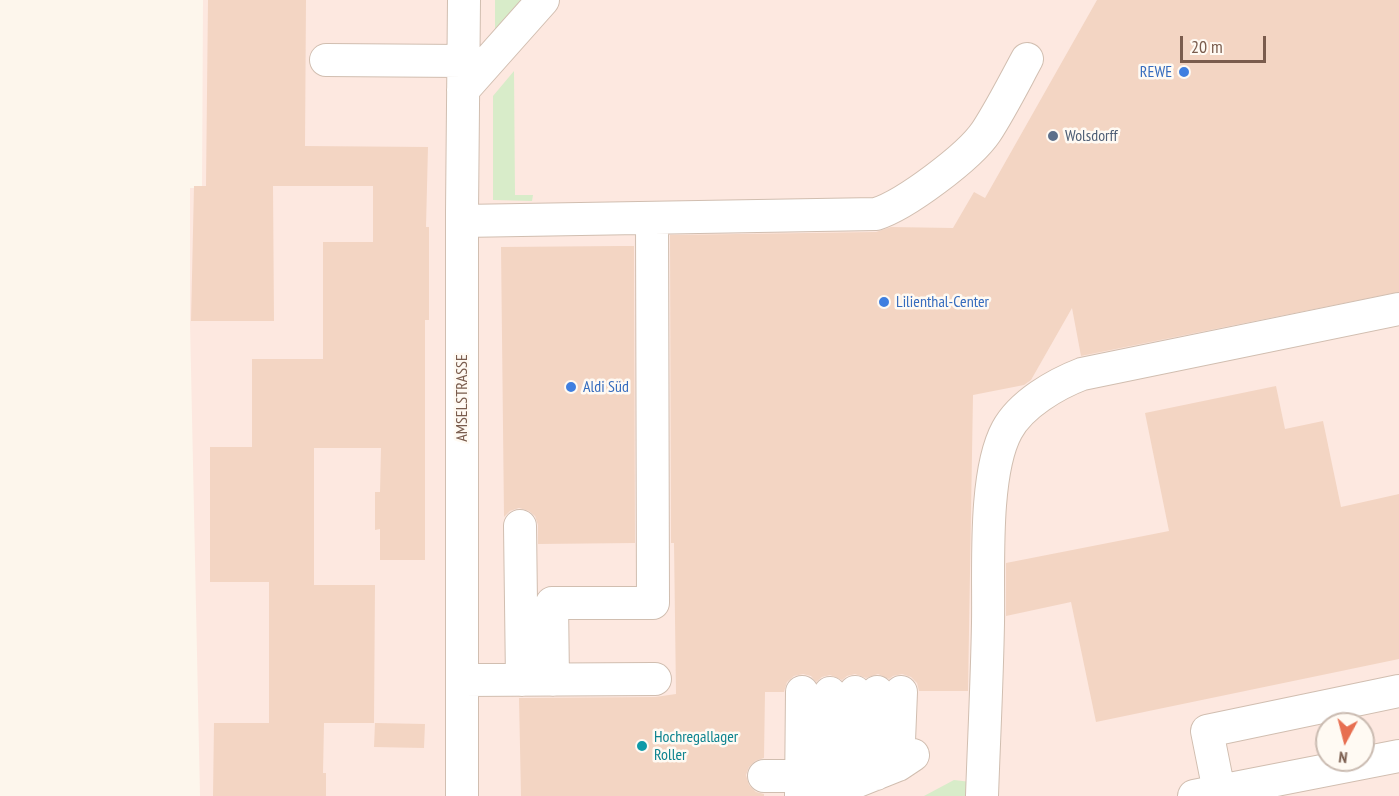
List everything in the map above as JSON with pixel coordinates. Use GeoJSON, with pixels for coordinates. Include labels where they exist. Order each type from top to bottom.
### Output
{"type":"FeatureCollection","features":[{"type":"Feature","properties":{"kind":"street","name":"AMSELSTRASSE"},"geometry":{"type":"LineString","coordinates":[[462,796],[464,0]]}},
{"type":"Feature","properties":{"kind":"street"},"geometry":{"type":"LineString","coordinates":[[326,60],[463,75],[543,0]]}},
{"type":"Feature","properties":{"kind":"street"},"geometry":{"type":"LineString","coordinates":[[462,221],[876,214],[891,209],[932,182],[985,134],[1028,59]]}},
{"type":"Feature","properties":{"kind":"street"},"geometry":{"type":"LineString","coordinates":[[553,680],[552,603],[653,603],[652,218]]}},
{"type":"Feature","properties":{"kind":"street"},"geometry":{"type":"LineString","coordinates":[[982,796],[992,491],[998,453],[1007,429],[1015,419],[1042,394],[1082,374],[1399,309]]}},
{"type":"Feature","properties":{"kind":"street"},"geometry":{"type":"LineString","coordinates":[[520,526],[522,680]]}},
{"type":"Feature","properties":{"kind":"street"},"geometry":{"type":"LineString","coordinates":[[462,680],[655,679]]}},
{"type":"Feature","properties":{"kind":"street"},"geometry":{"type":"LineString","coordinates":[[1399,691],[1207,731],[1207,794],[1399,756]]}},
{"type":"Feature","properties":{"kind":"street"},"geometry":{"type":"LineString","coordinates":[[849,780],[853,692],[849,780]]}},
{"type":"Feature","properties":{"kind":"street"},"geometry":{"type":"LineString","coordinates":[[764,776],[849,780]]}},
{"type":"Feature","properties":{"kind":"shaded area"},"geometry":{"type":"Polygon","coordinates":[[[203,0],[1399,0],[1399,796],[200,796],[190,322],[190,188],[202,188],[203,0]]]}},
{"type":"Feature","properties":{"kind":"green space"},"geometry":{"type":"Polygon","coordinates":[[[495,0],[531,0],[495,40],[495,0]]]}},
{"type":"Feature","properties":{"kind":"green space"},"geometry":{"type":"Polygon","coordinates":[[[514,71],[515,195],[533,195],[532,201],[493,200],[493,96],[514,71]]]}},
{"type":"Feature","properties":{"kind":"green space"},"geometry":{"type":"Polygon","coordinates":[[[954,780],[971,782],[970,796],[924,796],[954,780]]]}},
{"type":"Feature","properties":{"kind":"building"},"geometry":{"type":"Polygon","coordinates":[[[208,0],[306,0],[305,146],[428,147],[426,227],[429,227],[429,320],[425,320],[425,560],[380,560],[380,529],[375,530],[375,492],[380,492],[381,448],[314,448],[314,585],[375,585],[374,723],[324,723],[323,773],[326,773],[326,796],[213,796],[214,723],[269,723],[269,582],[210,582],[210,447],[252,447],[252,359],[323,359],[323,242],[373,242],[373,186],[273,186],[274,321],[191,321],[194,186],[206,186],[208,0]]]}},
{"type":"Feature","properties":{"kind":"building"},"geometry":{"type":"Polygon","coordinates":[[[1097,0],[1399,0],[1399,292],[1081,356],[1072,308],[1031,380],[1024,385],[973,395],[968,691],[919,691],[917,683],[911,677],[902,674],[889,679],[878,674],[866,678],[855,674],[842,680],[830,675],[816,682],[811,676],[803,674],[794,676],[787,682],[784,692],[765,692],[764,758],[755,761],[749,767],[746,775],[749,785],[764,796],[521,796],[519,698],[655,697],[676,694],[674,543],[671,543],[670,235],[876,232],[891,227],[953,228],[974,192],[985,198],[1097,0]]]}},
{"type":"Feature","properties":{"kind":"building","name":"Aldi Süd"},"geometry":{"type":"Polygon","coordinates":[[[634,246],[635,543],[538,544],[538,525],[535,516],[529,511],[519,508],[510,511],[504,517],[501,247],[634,246]]]}},
{"type":"Feature","properties":{"kind":"building"},"geometry":{"type":"Polygon","coordinates":[[[1276,386],[1285,429],[1323,421],[1341,507],[1399,494],[1399,659],[1096,722],[1071,602],[1006,616],[1006,563],[1169,531],[1145,413],[1276,386]]]}},
{"type":"Feature","properties":{"kind":"building"},"geometry":{"type":"Polygon","coordinates":[[[375,723],[425,724],[424,748],[374,747],[375,723]]]}},
{"type":"Feature","properties":{"kind":"place","name":"REWE"},"geometry":{"type":"Point","coordinates":[1184,72]}},
{"type":"Feature","properties":{"kind":"place","name":"Wolsdorff"},"geometry":{"type":"Point","coordinates":[1053,136]}},
{"type":"Feature","properties":{"kind":"place","name":"Lilienthal-Center"},"geometry":{"type":"Point","coordinates":[884,302]}},
{"type":"Feature","properties":{"kind":"place","name":"Aldi Süd"},"geometry":{"type":"Point","coordinates":[571,387]}},
{"type":"Feature","properties":{"kind":"place","name":"Hochregallager Roller"},"geometry":{"type":"Point","coordinates":[642,746]}}]}
